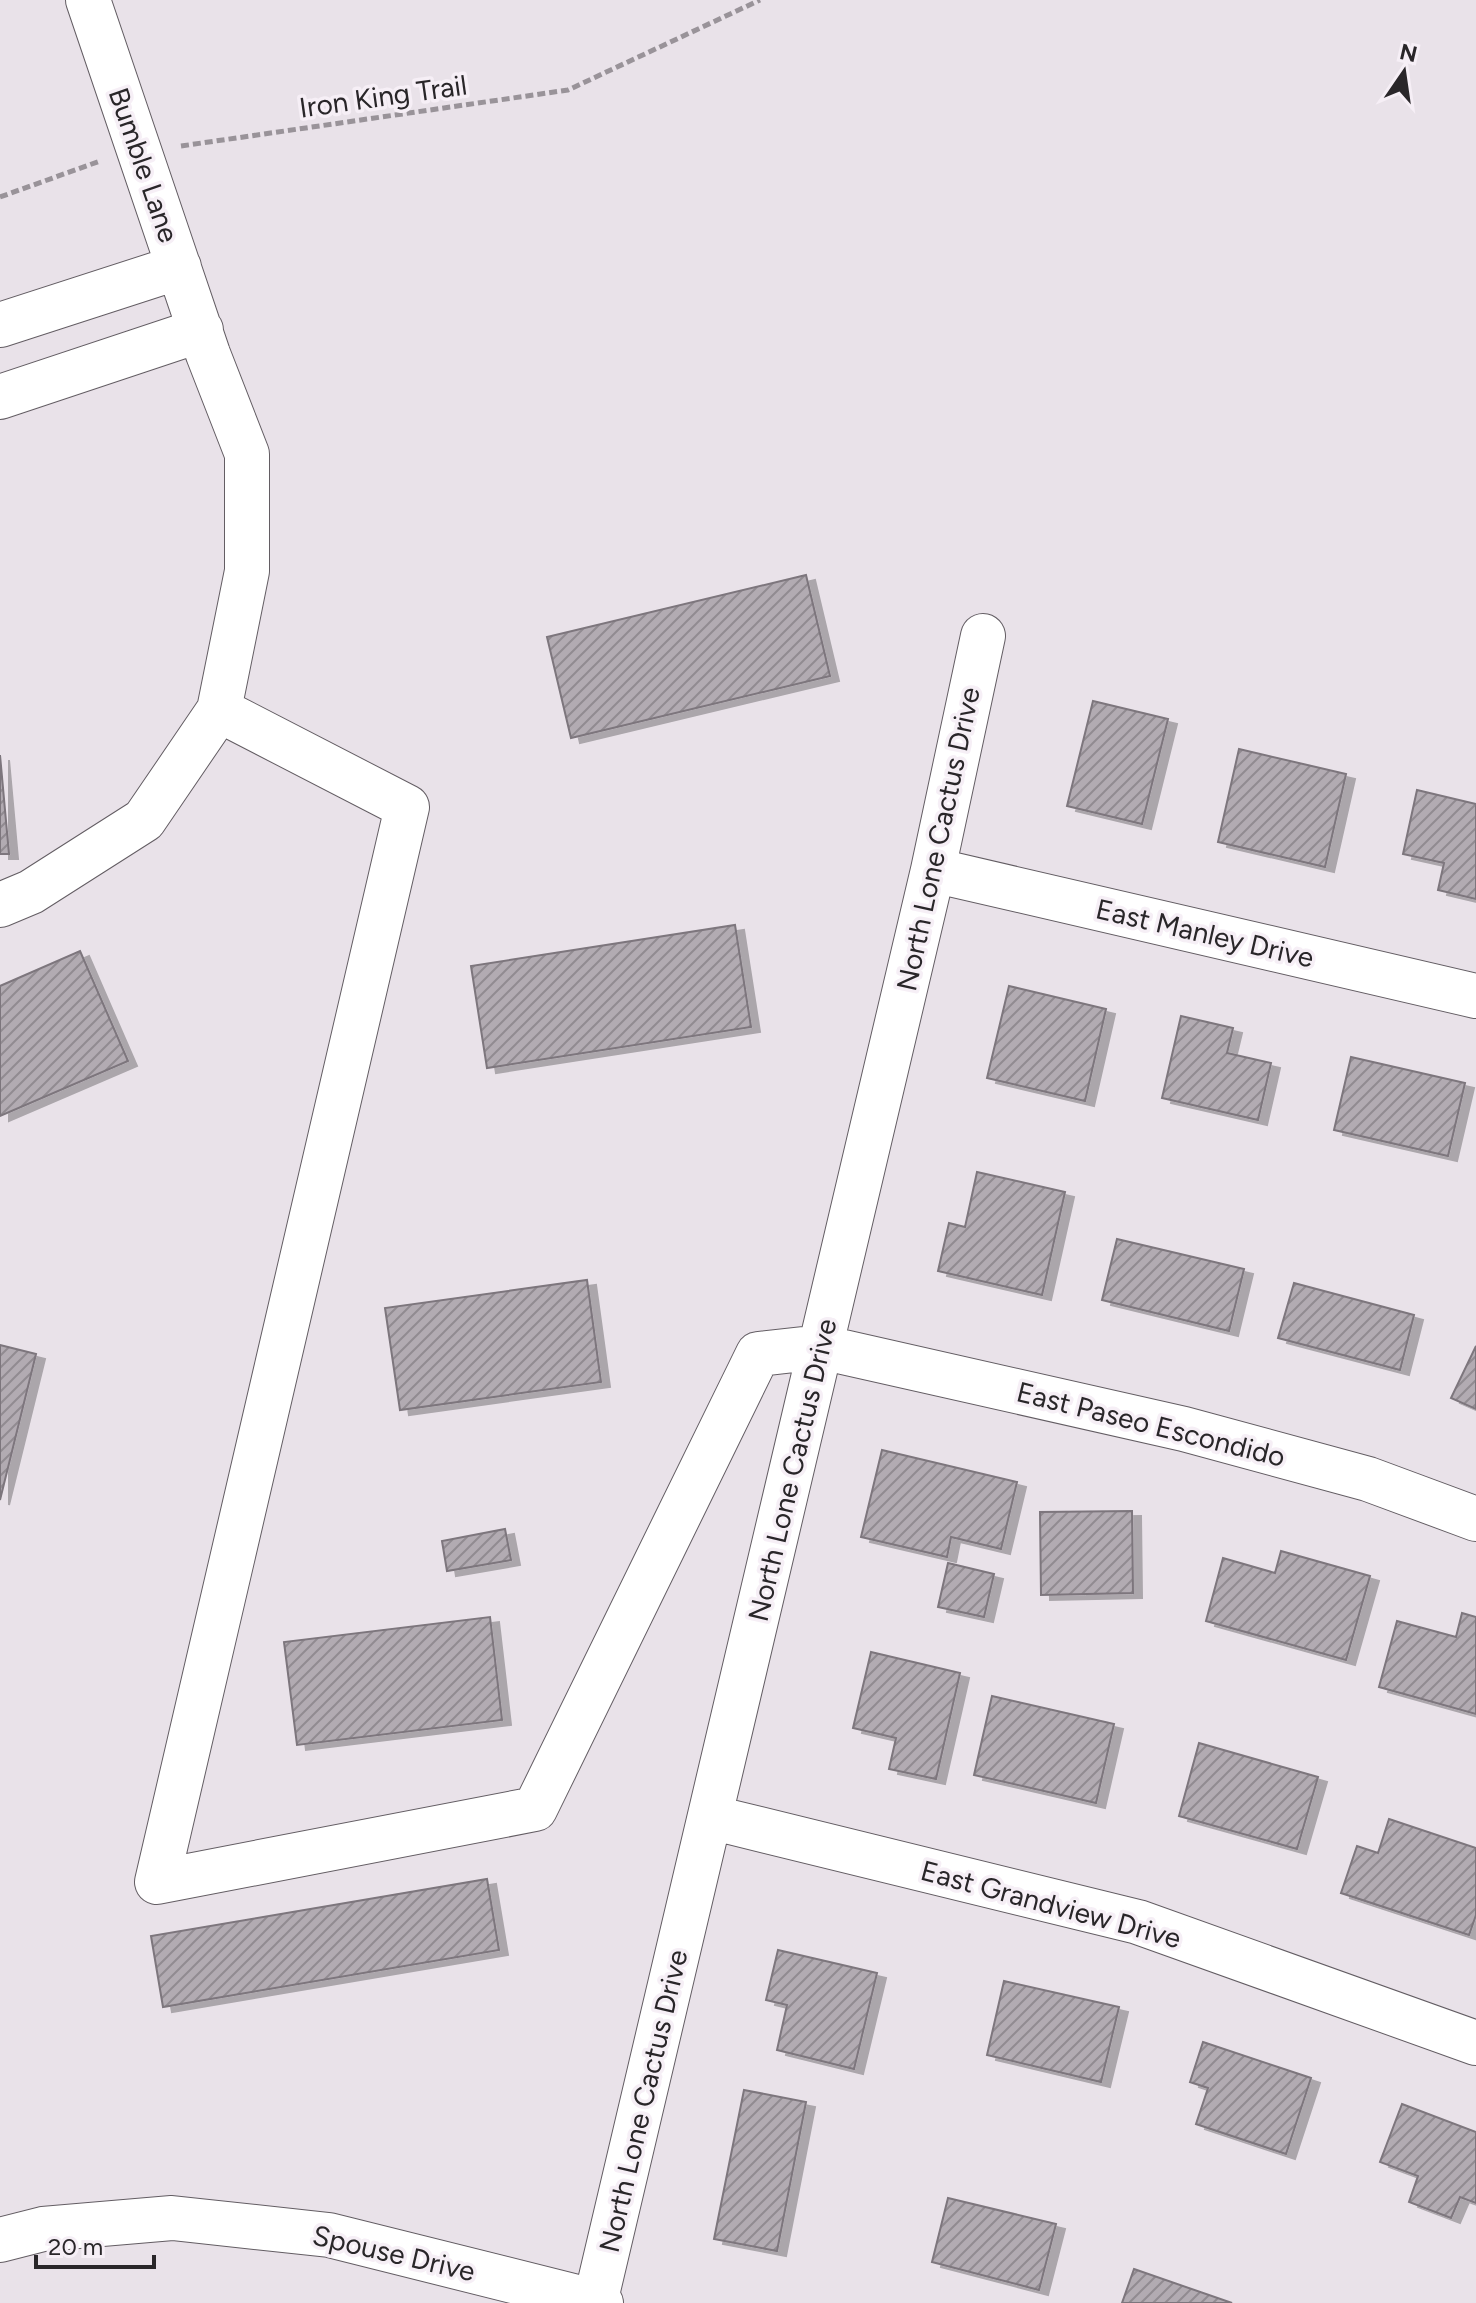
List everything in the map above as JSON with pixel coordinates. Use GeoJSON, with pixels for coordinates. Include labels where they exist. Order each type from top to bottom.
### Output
{"type":"FeatureCollection","features":[{"type":"Feature","properties":{"kind":"street","name":"Bumble Lane"},"geometry":{"type":"LineString","coordinates":[[88,0],[201,330],[247,454],[247,571],[219,710]]}},
{"type":"Feature","properties":{"kind":"street"},"geometry":{"type":"LineString","coordinates":[[0,325],[179,267]]}},
{"type":"Feature","properties":{"kind":"street"},"geometry":{"type":"LineString","coordinates":[[0,397],[201,330]]}},
{"type":"Feature","properties":{"kind":"street","name":"North Lone Cactus Drive"},"geometry":{"type":"LineString","coordinates":[[597,2302],[933,870],[983,636]]}},
{"type":"Feature","properties":{"kind":"street"},"geometry":{"type":"LineString","coordinates":[[0,905],[31,892],[144,820],[219,710]]}},
{"type":"Feature","properties":{"kind":"street","name":"East Paseo Escondido"},"geometry":{"type":"LineString","coordinates":[[219,710],[407,807],[157,1882],[535,1809],[758,1354],[821,1347],[1184,1429],[1368,1479],[1476,1519]]}},
{"type":"Feature","properties":{"kind":"street","name":"East Manley Drive"},"geometry":{"type":"LineString","coordinates":[[933,870],[1476,996]]}},
{"type":"Feature","properties":{"kind":"street","name":"East Grandview Drive"},"geometry":{"type":"LineString","coordinates":[[710,1817],[1138,1922],[1476,2043]]}},
{"type":"Feature","properties":{"kind":"street","name":"Spouse Drive"},"geometry":{"type":"LineString","coordinates":[[0,2240],[43,2229],[172,2218],[203,2221],[329,2235],[597,2302]]}},
{"type":"Feature","properties":{"kind":"path","name":"Iron King Trail"},"geometry":{"type":"LineString","coordinates":[[0,197],[115,156],[568,90],[760,0]]}},
{"type":"Feature","properties":{"kind":"building"},"geometry":{"type":"Polygon","coordinates":[[[806,575],[830,676],[571,738],[547,637],[806,575]]]}},
{"type":"Feature","properties":{"kind":"building"},"geometry":{"type":"Polygon","coordinates":[[[1093,701],[1168,719],[1142,824],[1067,806],[1093,701]]]}},
{"type":"Feature","properties":{"kind":"building"},"geometry":{"type":"Polygon","coordinates":[[[1239,749],[1346,774],[1325,867],[1218,842],[1239,749]]]}},
{"type":"Feature","properties":{"kind":"building"},"geometry":{"type":"Polygon","coordinates":[[[0,755],[9,854],[0,854],[0,755]]]}},
{"type":"Feature","properties":{"kind":"building"},"geometry":{"type":"Polygon","coordinates":[[[1417,790],[1476,804],[1476,899],[1438,890],[1444,863],[1403,854],[1417,790]]]}},
{"type":"Feature","properties":{"kind":"building"},"geometry":{"type":"Polygon","coordinates":[[[735,925],[751,1027],[487,1068],[471,966],[735,925]]]}},
{"type":"Feature","properties":{"kind":"building"},"geometry":{"type":"Polygon","coordinates":[[[80,951],[128,1061],[0,1116],[0,986],[80,951]]]}},
{"type":"Feature","properties":{"kind":"building"},"geometry":{"type":"Polygon","coordinates":[[[1009,986],[1106,1009],[1085,1101],[987,1078],[1009,986]]]}},
{"type":"Feature","properties":{"kind":"building"},"geometry":{"type":"Polygon","coordinates":[[[1181,1016],[1233,1028],[1227,1053],[1271,1063],[1258,1120],[1162,1098],[1181,1016]]]}},
{"type":"Feature","properties":{"kind":"building"},"geometry":{"type":"Polygon","coordinates":[[[1351,1057],[1465,1083],[1448,1156],[1334,1130],[1351,1057]]]}},
{"type":"Feature","properties":{"kind":"building"},"geometry":{"type":"Polygon","coordinates":[[[977,1172],[1065,1192],[1042,1295],[938,1271],[949,1223],[965,1227],[977,1172]]]}},
{"type":"Feature","properties":{"kind":"building"},"geometry":{"type":"Polygon","coordinates":[[[1117,1239],[1244,1269],[1229,1331],[1102,1300],[1117,1239]]]}},
{"type":"Feature","properties":{"kind":"building"},"geometry":{"type":"Polygon","coordinates":[[[587,1280],[601,1382],[400,1410],[385,1308],[587,1280]]]}},
{"type":"Feature","properties":{"kind":"building"},"geometry":{"type":"Polygon","coordinates":[[[1294,1283],[1414,1315],[1400,1370],[1278,1338],[1294,1283]]]}},
{"type":"Feature","properties":{"kind":"building"},"geometry":{"type":"Polygon","coordinates":[[[0,1345],[36,1354],[0,1500],[0,1345]]]}},
{"type":"Feature","properties":{"kind":"building"},"geometry":{"type":"Polygon","coordinates":[[[1476,1346],[1476,1409],[1451,1398],[1476,1346]]]}},
{"type":"Feature","properties":{"kind":"building"},"geometry":{"type":"Polygon","coordinates":[[[882,1450],[1017,1482],[1001,1549],[951,1537],[947,1557],[861,1537],[882,1450]]]}},
{"type":"Feature","properties":{"kind":"building"},"geometry":{"type":"Polygon","coordinates":[[[1132,1511],[1133,1593],[1041,1595],[1040,1512],[1132,1511]]]}},
{"type":"Feature","properties":{"kind":"building"},"geometry":{"type":"Polygon","coordinates":[[[505,1529],[511,1560],[447,1571],[442,1541],[505,1529]]]}},
{"type":"Feature","properties":{"kind":"building"},"geometry":{"type":"Polygon","coordinates":[[[1281,1551],[1370,1576],[1346,1660],[1206,1621],[1223,1558],[1275,1573],[1281,1551]]]}},
{"type":"Feature","properties":{"kind":"building"},"geometry":{"type":"Polygon","coordinates":[[[948,1563],[994,1574],[984,1617],[938,1607],[948,1563]]]}},
{"type":"Feature","properties":{"kind":"building"},"geometry":{"type":"Polygon","coordinates":[[[1462,1613],[1476,1617],[1476,1714],[1379,1687],[1397,1621],[1456,1637],[1462,1613]]]}},
{"type":"Feature","properties":{"kind":"building"},"geometry":{"type":"Polygon","coordinates":[[[490,1617],[502,1720],[297,1745],[284,1642],[490,1617]]]}},
{"type":"Feature","properties":{"kind":"building"},"geometry":{"type":"Polygon","coordinates":[[[871,1652],[960,1673],[936,1779],[889,1769],[896,1738],[853,1728],[871,1652]]]}},
{"type":"Feature","properties":{"kind":"building"},"geometry":{"type":"Polygon","coordinates":[[[992,1696],[1114,1724],[1096,1803],[974,1775],[992,1696]]]}},
{"type":"Feature","properties":{"kind":"building"},"geometry":{"type":"Polygon","coordinates":[[[1199,1743],[1318,1777],[1297,1849],[1179,1816],[1199,1743]]]}},
{"type":"Feature","properties":{"kind":"building"},"geometry":{"type":"Polygon","coordinates":[[[1389,1819],[1476,1848],[1476,1915],[1469,1935],[1341,1893],[1357,1846],[1378,1853],[1389,1819]]]}},
{"type":"Feature","properties":{"kind":"building"},"geometry":{"type":"Polygon","coordinates":[[[487,1879],[499,1950],[163,2007],[151,1936],[487,1879]]]}},
{"type":"Feature","properties":{"kind":"building"},"geometry":{"type":"Polygon","coordinates":[[[778,1950],[877,1973],[854,2069],[777,2050],[787,2005],[766,2000],[778,1950]]]}},
{"type":"Feature","properties":{"kind":"building"},"geometry":{"type":"Polygon","coordinates":[[[1004,1981],[1119,2007],[1101,2082],[987,2055],[1004,1981]]]}},
{"type":"Feature","properties":{"kind":"building"},"geometry":{"type":"Polygon","coordinates":[[[1203,2042],[1311,2078],[1286,2154],[1196,2124],[1208,2088],[1190,2082],[1203,2042]]]}},
{"type":"Feature","properties":{"kind":"building"},"geometry":{"type":"Polygon","coordinates":[[[744,2090],[806,2102],[777,2251],[714,2239],[744,2090]]]}},
{"type":"Feature","properties":{"kind":"building"},"geometry":{"type":"Polygon","coordinates":[[[1402,2104],[1476,2132],[1476,2203],[1460,2197],[1451,2218],[1409,2202],[1418,2176],[1380,2162],[1402,2104]]]}},
{"type":"Feature","properties":{"kind":"building"},"geometry":{"type":"Polygon","coordinates":[[[948,2198],[1056,2224],[1039,2290],[932,2262],[948,2198]]]}},
{"type":"Feature","properties":{"kind":"building"},"geometry":{"type":"Polygon","coordinates":[[[1134,2269],[1232,2303],[1122,2303],[1134,2269]]]}}]}
